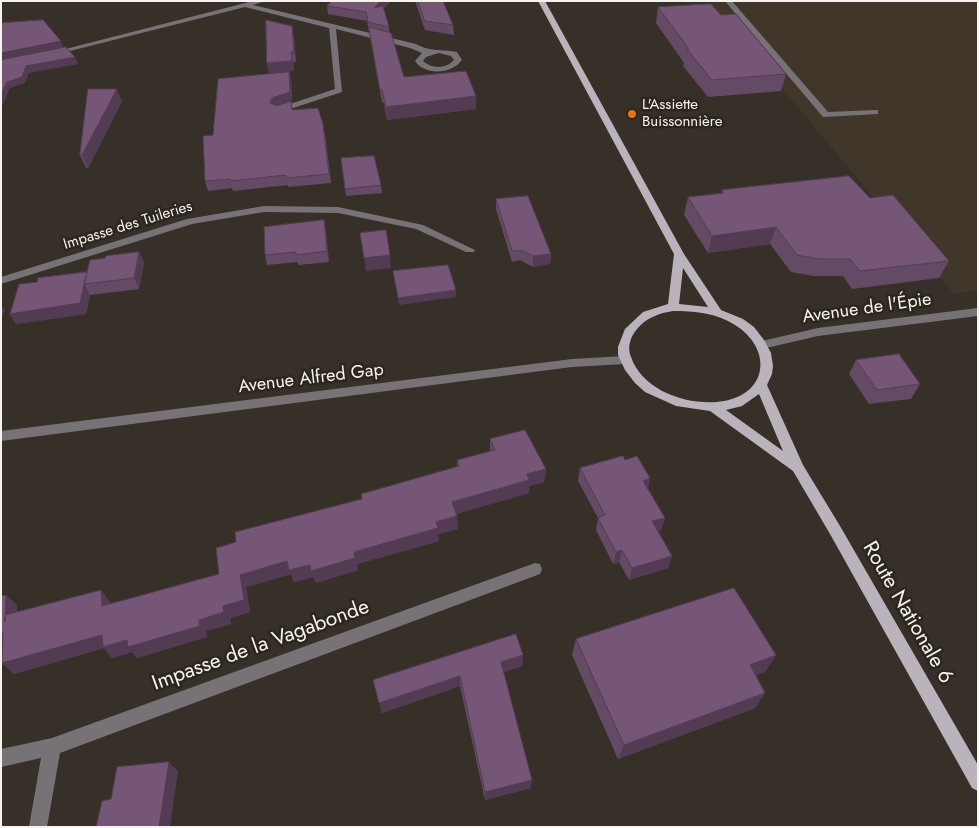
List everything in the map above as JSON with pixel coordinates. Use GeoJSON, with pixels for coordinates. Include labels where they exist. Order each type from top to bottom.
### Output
{"type":"FeatureCollection","features":[{"type":"Feature","properties":{"kind":"main road"},"geometry":{"type":"LineString","coordinates":[[541,1],[679,254],[716,311]]}},
{"type":"Feature","properties":{"kind":"main road"},"geometry":{"type":"LineString","coordinates":[[674,307],[679,254]]}},
{"type":"Feature","properties":{"kind":"main road"},"geometry":{"type":"LineString","coordinates":[[674,307],[695,307],[716,311],[735,320],[751,331],[762,345],[767,359],[767,373],[761,385],[749,396],[733,404],[713,407],[690,405],[668,399],[648,388],[633,375],[625,360],[623,344],[628,330],[639,319],[654,311],[674,307]]}},
{"type":"Feature","properties":{"kind":"main road","name":"Route Nationale 6"},"geometry":{"type":"LineString","coordinates":[[761,385],[797,467],[835,530],[978,782]]}},
{"type":"Feature","properties":{"kind":"main road","name":"Route Nationale 6"},"geometry":{"type":"LineString","coordinates":[[713,407],[797,467]]}},
{"type":"Feature","properties":{"kind":"street"},"geometry":{"type":"LineString","coordinates":[[50,54],[262,1]]}},
{"type":"Feature","properties":{"kind":"street"},"geometry":{"type":"LineString","coordinates":[[728,1],[826,115],[875,112]]}},
{"type":"Feature","properties":{"kind":"street"},"geometry":{"type":"LineString","coordinates":[[246,5],[414,46],[428,53]]}},
{"type":"Feature","properties":{"kind":"street"},"geometry":{"type":"LineString","coordinates":[[278,110],[339,90],[332,25]]}},
{"type":"Feature","properties":{"kind":"street","name":"Impasse des Tuileries"},"geometry":{"type":"LineString","coordinates":[[1,281],[190,221],[264,209],[338,210],[419,227],[470,250]]}},
{"type":"Feature","properties":{"kind":"street","name":"Avenue de l'Épie"},"geometry":{"type":"LineString","coordinates":[[762,345],[818,332],[978,312]]}},
{"type":"Feature","properties":{"kind":"street","name":"Avenue Alfred Gap"},"geometry":{"type":"LineString","coordinates":[[1,436],[572,363],[625,360]]}},
{"type":"Feature","properties":{"kind":"street","name":"Impasse de la Vagabonde"},"geometry":{"type":"LineString","coordinates":[[1,758],[52,747],[535,569]]}},
{"type":"Feature","properties":{"kind":"street"},"geometry":{"type":"LineString","coordinates":[[38,827],[52,747]]}},
{"type":"Feature","properties":{"kind":"shaded area"},"geometry":{"type":"Polygon","coordinates":[[[709,1],[978,1],[978,290],[954,294],[709,1]]]}},
{"type":"Feature","properties":{"kind":"building"},"geometry":{"type":"Polygon","coordinates":[[[332,1],[381,1],[374,8],[383,6],[389,27],[368,22],[366,12],[327,6],[332,1]]]}},
{"type":"Feature","properties":{"kind":"building"},"geometry":{"type":"Polygon","coordinates":[[[418,1],[443,1],[453,25],[425,21],[418,1]]]}},
{"type":"Feature","properties":{"kind":"building"},"geometry":{"type":"Polygon","coordinates":[[[711,4],[721,15],[736,14],[786,74],[712,80],[687,49],[689,49],[658,7],[711,4]]]}},
{"type":"Feature","properties":{"kind":"building"},"geometry":{"type":"Polygon","coordinates":[[[43,20],[61,41],[1,53],[2,23],[43,20]]]}},
{"type":"Feature","properties":{"kind":"building"},"geometry":{"type":"Polygon","coordinates":[[[266,20],[292,26],[294,52],[291,52],[292,61],[267,63],[266,20]]]}},
{"type":"Feature","properties":{"kind":"building"},"geometry":{"type":"Polygon","coordinates":[[[369,27],[391,33],[404,77],[466,71],[476,96],[386,107],[382,90],[380,89],[369,27]]]}},
{"type":"Feature","properties":{"kind":"building"},"geometry":{"type":"Polygon","coordinates":[[[66,47],[75,57],[26,66],[22,77],[7,82],[1,94],[1,60],[66,47]]]}},
{"type":"Feature","properties":{"kind":"building"},"geometry":{"type":"Polygon","coordinates":[[[289,72],[290,92],[272,98],[270,103],[277,106],[291,101],[292,110],[318,108],[323,124],[329,174],[286,178],[286,175],[230,181],[230,179],[205,181],[203,136],[213,135],[218,79],[289,72]]]}},
{"type":"Feature","properties":{"kind":"building"},"geometry":{"type":"Polygon","coordinates":[[[88,89],[117,89],[82,155],[80,155],[88,89]]]}},
{"type":"Feature","properties":{"kind":"building"},"geometry":{"type":"Polygon","coordinates":[[[374,156],[381,185],[345,189],[341,158],[374,156]]]}},
{"type":"Feature","properties":{"kind":"building"},"geometry":{"type":"Polygon","coordinates":[[[849,176],[870,198],[893,195],[949,261],[860,271],[850,259],[820,259],[797,255],[776,227],[712,236],[688,197],[724,193],[722,190],[849,176]]]}},
{"type":"Feature","properties":{"kind":"building"},"geometry":{"type":"Polygon","coordinates":[[[528,196],[551,254],[533,256],[521,250],[512,251],[496,199],[528,196]]]}},
{"type":"Feature","properties":{"kind":"building"},"geometry":{"type":"Polygon","coordinates":[[[324,220],[327,251],[296,255],[296,252],[265,255],[264,227],[324,220]]]}},
{"type":"Feature","properties":{"kind":"building"},"geometry":{"type":"Polygon","coordinates":[[[386,230],[390,255],[364,258],[360,233],[386,230]]]}},
{"type":"Feature","properties":{"kind":"building"},"geometry":{"type":"Polygon","coordinates":[[[139,252],[134,278],[84,284],[90,260],[139,252]]]}},
{"type":"Feature","properties":{"kind":"building"},"geometry":{"type":"Polygon","coordinates":[[[448,265],[456,290],[398,298],[393,271],[448,265]]]}},
{"type":"Feature","properties":{"kind":"building"},"geometry":{"type":"Polygon","coordinates":[[[87,272],[80,303],[10,314],[19,284],[37,282],[38,278],[87,272]]]}},
{"type":"Feature","properties":{"kind":"building"},"geometry":{"type":"Polygon","coordinates":[[[899,354],[920,384],[877,390],[856,360],[899,354]]]}},
{"type":"Feature","properties":{"kind":"building"},"geometry":{"type":"Polygon","coordinates":[[[525,430],[546,469],[527,474],[529,480],[452,502],[457,516],[436,522],[438,528],[354,552],[355,558],[311,571],[310,565],[289,570],[287,561],[240,575],[244,600],[223,606],[224,612],[199,620],[200,626],[128,647],[127,640],[103,647],[102,635],[2,663],[1,596],[6,595],[5,615],[101,590],[102,606],[219,574],[216,548],[236,542],[235,532],[362,499],[361,494],[459,466],[457,460],[495,450],[490,439],[525,430]]]}},
{"type":"Feature","properties":{"kind":"building"},"geometry":{"type":"Polygon","coordinates":[[[623,456],[625,460],[637,456],[650,478],[643,481],[665,518],[652,521],[672,556],[632,568],[622,550],[616,552],[598,518],[605,515],[580,468],[623,456]]]}},
{"type":"Feature","properties":{"kind":"building"},"geometry":{"type":"Polygon","coordinates":[[[734,588],[776,655],[750,665],[765,693],[624,745],[576,639],[734,588]]]}},
{"type":"Feature","properties":{"kind":"building"},"geometry":{"type":"Polygon","coordinates":[[[516,634],[523,655],[501,662],[532,780],[485,792],[460,676],[379,703],[373,680],[516,634]]]}},
{"type":"Feature","properties":{"kind":"building"},"geometry":{"type":"Polygon","coordinates":[[[169,762],[159,827],[96,827],[102,801],[111,799],[117,767],[169,762]]]}},
{"type":"Feature","properties":{"kind":"place","name":"L'Assiette Buissonnière"},"geometry":{"type":"Point","coordinates":[632,114]}}]}
